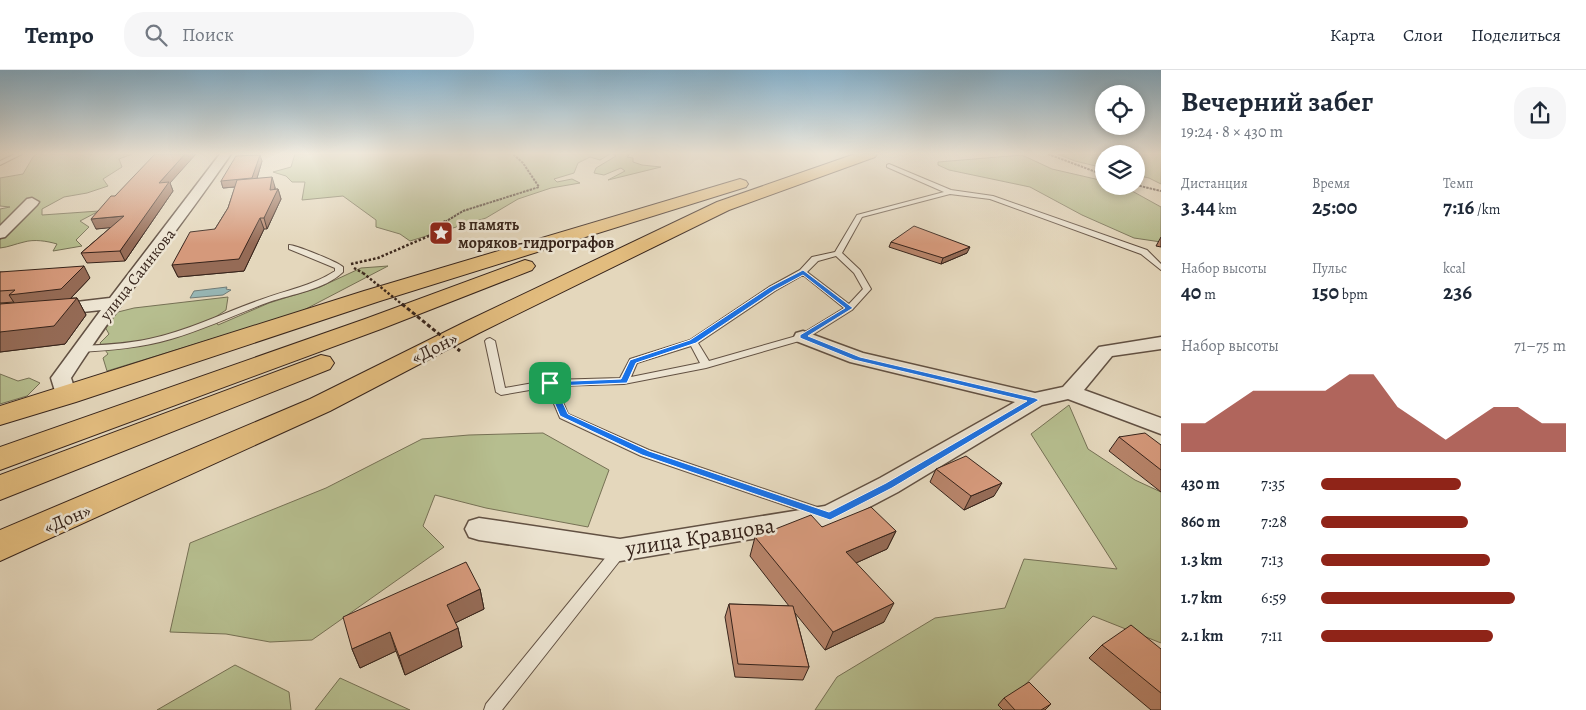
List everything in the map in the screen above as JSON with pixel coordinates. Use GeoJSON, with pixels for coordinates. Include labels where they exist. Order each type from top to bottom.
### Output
{"type":"FeatureCollection","features":[{"type":"Feature","properties":{"kind":"highway"},"geometry":{"type":"LineString","coordinates":[[0,416],[372,296],[739,184]]}},
{"type":"Feature","properties":{"kind":"highway"},"geometry":{"type":"LineString","coordinates":[[0,459],[373,324],[739,184]]}},
{"type":"Feature","properties":{"kind":"highway","name":"«Дон»"},"geometry":{"type":"LineString","coordinates":[[0,546],[320,405],[471,328],[723,206],[786,184]]}},
{"type":"Feature","properties":{"kind":"highway"},"geometry":{"type":"LineString","coordinates":[[0,488],[723,206]]}},
{"type":"Feature","properties":{"kind":"street","name":"улица Саинкова"},"geometry":{"type":"LineString","coordinates":[[66,396],[61,378],[80,349],[205,184]]}},
{"type":"Feature","properties":{"kind":"street"},"geometry":{"type":"LineString","coordinates":[[0,234],[32,202]]}},
{"type":"Feature","properties":{"kind":"street"},"geometry":{"type":"LineString","coordinates":[[0,316],[115,303]]}},
{"type":"Feature","properties":{"kind":"street"},"geometry":{"type":"LineString","coordinates":[[803,337],[857,358],[1035,400]]}},
{"type":"Feature","properties":{"kind":"street"},"geometry":{"type":"LineString","coordinates":[[1161,343],[1106,351],[1070,392],[1161,426]]}},
{"type":"Feature","properties":{"kind":"street","name":"улица Кравцова"},"geometry":{"type":"LineString","coordinates":[[479,529],[620,550],[830,516],[889,485],[1035,400],[1070,392]]}},
{"type":"Feature","properties":{"kind":"lane"},"geometry":{"type":"LineString","coordinates":[[931,184],[950,192],[991,197],[1144,252],[1161,268]]}},
{"type":"Feature","properties":{"kind":"lane"},"geometry":{"type":"LineString","coordinates":[[624,381],[633,362],[693,342],[772,289],[803,272],[815,259],[838,253],[859,216],[950,192]]}},
{"type":"Feature","properties":{"kind":"lane"},"geometry":{"type":"LineString","coordinates":[[80,349],[134,345],[207,324],[265,301],[324,281],[339,272],[338,267],[332,263],[292,247]]}},
{"type":"Feature","properties":{"kind":"lane"},"geometry":{"type":"LineString","coordinates":[[490,341],[501,392],[550,383],[624,381],[706,365],[803,337],[849,308],[867,289],[857,272],[838,253]]}},
{"type":"Feature","properties":{"kind":"lane"},"geometry":{"type":"LineString","coordinates":[[803,272],[849,308]]}},
{"type":"Feature","properties":{"kind":"lane"},"geometry":{"type":"LineString","coordinates":[[693,342],[706,365]]}},
{"type":"Feature","properties":{"kind":"lane"},"geometry":{"type":"LineString","coordinates":[[550,383],[564,416],[645,453],[830,516]]}},
{"type":"Feature","properties":{"kind":"lane"},"geometry":{"type":"LineString","coordinates":[[492,710],[620,550]]}},
{"type":"Feature","properties":{"kind":"path"},"geometry":{"type":"LineString","coordinates":[[338,267],[378,258],[431,236],[437,226],[463,211],[539,187],[537,184]]}},
{"type":"Feature","properties":{"kind":"path"},"geometry":{"type":"LineString","coordinates":[[1145,187],[1161,191]]}},
{"type":"Feature","properties":{"kind":"path"},"geometry":{"type":"LineString","coordinates":[[354,268],[363,273],[460,351]]}},
{"type":"Feature","properties":{"kind":"green space"},"geometry":{"type":"Polygon","coordinates":[[[0,184],[106,184],[108,186],[87,193],[64,197],[42,209],[42,215],[99,211],[80,221],[89,227],[76,240],[82,246],[53,251],[57,244],[45,241],[28,241],[0,248],[0,240],[12,225],[0,226],[0,209],[10,207],[0,206],[0,184]]]}},
{"type":"Feature","properties":{"kind":"green space"},"geometry":{"type":"Polygon","coordinates":[[[305,184],[575,184],[551,188],[518,199],[486,218],[410,241],[400,234],[376,227],[376,220],[343,196],[302,200],[305,184]]]}},
{"type":"Feature","properties":{"kind":"green space"},"geometry":{"type":"Polygon","coordinates":[[[1015,184],[1095,184],[1095,195],[1139,195],[1161,207],[1161,242],[1134,238],[1082,215],[1030,187],[1015,184]]]}},
{"type":"Feature","properties":{"kind":"green space"},"geometry":{"type":"Polygon","coordinates":[[[388,266],[300,312],[107,371],[103,358],[108,354],[100,343],[109,334],[105,327],[118,312],[134,308],[228,297],[226,310],[214,318],[218,325],[269,303],[320,287],[361,268],[388,266]]]}},
{"type":"Feature","properties":{"kind":"green space"},"geometry":{"type":"Polygon","coordinates":[[[0,374],[18,381],[29,378],[40,383],[27,396],[0,404],[0,374]]]}},
{"type":"Feature","properties":{"kind":"green space"},"geometry":{"type":"Polygon","coordinates":[[[1069,405],[1088,449],[1135,480],[1161,492],[1161,643],[1093,616],[1000,710],[815,710],[837,677],[935,618],[1005,608],[1024,559],[1117,569],[1031,434],[1069,405]]]}},
{"type":"Feature","properties":{"kind":"green space"},"geometry":{"type":"Polygon","coordinates":[[[543,433],[609,470],[588,527],[486,508],[435,495],[423,526],[444,547],[312,640],[270,642],[226,634],[170,632],[190,543],[326,488],[422,439],[469,435],[543,433]]]}},
{"type":"Feature","properties":{"kind":"green space"},"geometry":{"type":"Polygon","coordinates":[[[235,665],[289,692],[291,710],[157,710],[235,665]]]}},
{"type":"Feature","properties":{"kind":"green space"},"geometry":{"type":"Polygon","coordinates":[[[340,678],[410,710],[315,710],[340,678]]]}},
{"type":"Feature","properties":{"kind":"water"},"geometry":{"type":"Polygon","coordinates":[[[227,287],[226,289],[231,290],[223,295],[190,298],[194,291],[227,287]]]}},
{"type":"Feature","properties":{"kind":"building"},"geometry":{"type":"Polygon","coordinates":[[[127,184],[168,184],[120,251],[81,253],[124,216],[91,219],[111,196],[115,196],[127,184]]]}},
{"type":"Feature","properties":{"kind":"building"},"geometry":{"type":"Polygon","coordinates":[[[236,184],[271,184],[270,190],[278,189],[264,218],[260,218],[239,259],[172,265],[190,232],[215,229],[228,208],[236,184]]]}},
{"type":"Feature","properties":{"kind":"building"},"geometry":{"type":"Polygon","coordinates":[[[914,226],[970,247],[943,258],[891,242],[914,226]]]}},
{"type":"Feature","properties":{"kind":"building"},"geometry":{"type":"Polygon","coordinates":[[[84,266],[61,289],[9,295],[15,290],[0,291],[0,272],[84,266]]]}},
{"type":"Feature","properties":{"kind":"building"},"geometry":{"type":"Polygon","coordinates":[[[77,298],[54,326],[0,332],[0,304],[77,298]]]}},
{"type":"Feature","properties":{"kind":"building"},"geometry":{"type":"Polygon","coordinates":[[[1145,433],[1161,445],[1161,470],[1119,437],[1145,433]]]}},
{"type":"Feature","properties":{"kind":"building"},"geometry":{"type":"Polygon","coordinates":[[[966,456],[1002,483],[971,496],[936,469],[966,456]]]}},
{"type":"Feature","properties":{"kind":"building"},"geometry":{"type":"Polygon","coordinates":[[[871,507],[896,531],[846,552],[894,603],[833,632],[755,537],[811,515],[822,527],[871,507]]]}},
{"type":"Feature","properties":{"kind":"building"},"geometry":{"type":"Polygon","coordinates":[[[466,562],[480,589],[447,605],[458,628],[399,656],[390,632],[352,649],[343,617],[466,562]]]}},
{"type":"Feature","properties":{"kind":"building"},"geometry":{"type":"Polygon","coordinates":[[[729,604],[793,606],[809,667],[738,664],[729,604]]]}},
{"type":"Feature","properties":{"kind":"building"},"geometry":{"type":"Polygon","coordinates":[[[1131,625],[1161,649],[1161,693],[1102,645],[1131,625]]]}},
{"type":"Feature","properties":{"kind":"building"},"geometry":{"type":"Polygon","coordinates":[[[1029,682],[1051,704],[1041,710],[1015,710],[1004,698],[1029,682]]]}},
{"type":"Feature","properties":{"kind":"place","name":"в память моряков-гидрографов"},"geometry":{"type":"Point","coordinates":[441,233]}},
{"type":"Feature","properties":{"kind":"route"},"geometry":{"type":"LineString","coordinates":[[803,272],[849,308],[803,337],[857,358],[1035,400],[889,485],[830,516],[645,453],[564,416],[550,383],[624,381],[633,362],[693,342],[772,289],[803,272]]}}]}
